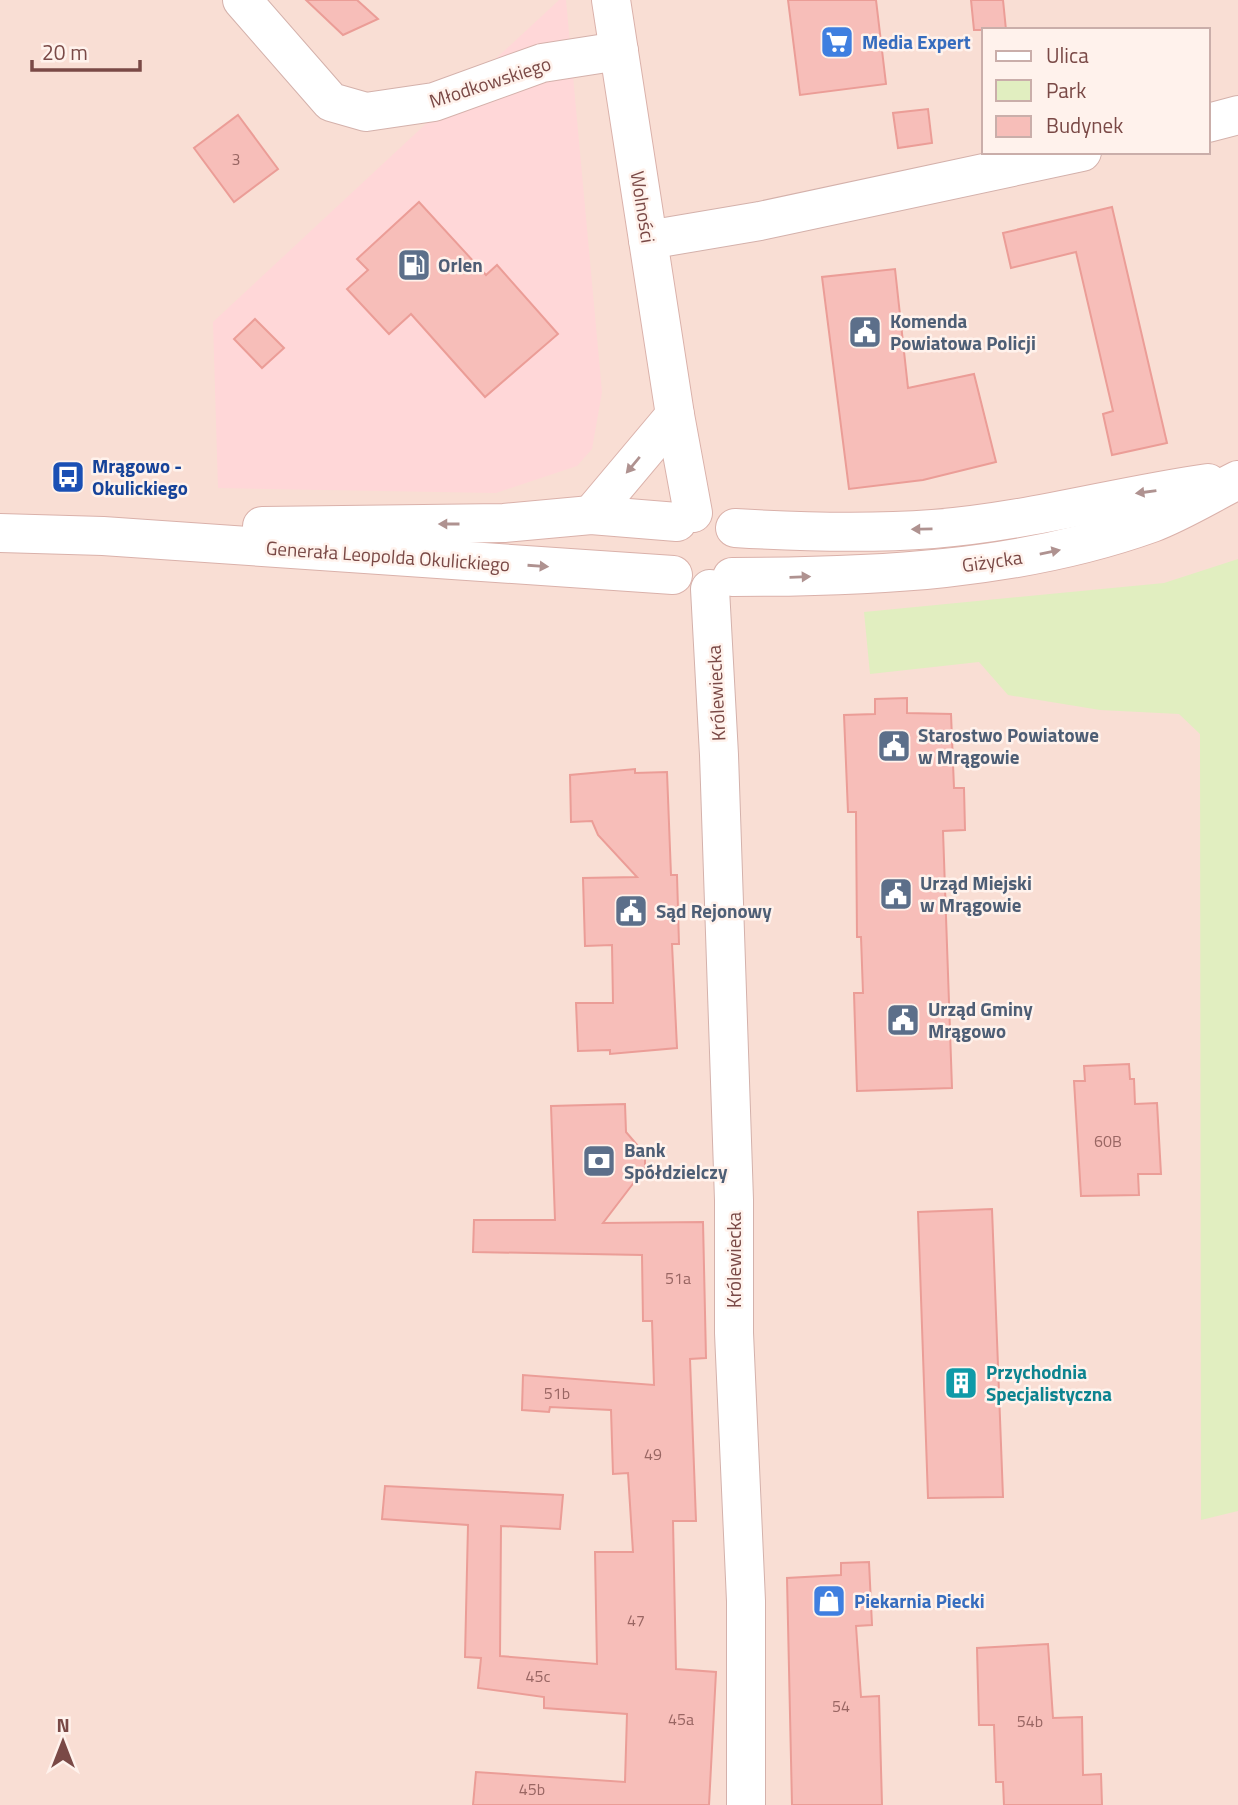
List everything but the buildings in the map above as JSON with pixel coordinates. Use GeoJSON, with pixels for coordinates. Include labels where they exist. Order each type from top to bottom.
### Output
{"type":"FeatureCollection","features":[{"type":"Feature","properties":{"kind":"street","name":"Młodkowskiego"},"geometry":{"type":"LineString","coordinates":[[242,0],[331,102],[366,113],[434,102],[542,63],[619,51]]}},
{"type":"Feature","properties":{"kind":"street","name":"Wolności"},"geometry":{"type":"LineString","coordinates":[[611,0],[675,415],[685,518]]}},
{"type":"Feature","properties":{"kind":"street"},"geometry":{"type":"LineString","coordinates":[[1210,123],[1238,116]]}},
{"type":"Feature","properties":{"kind":"street"},"geometry":{"type":"LineString","coordinates":[[648,240],[760,221],[1073,154]]}},
{"type":"Feature","properties":{"kind":"street"},"geometry":{"type":"LineString","coordinates":[[591,516],[675,415]]}},
{"type":"Feature","properties":{"kind":"street","name":"Giżycka"},"geometry":{"type":"LineString","coordinates":[[735,528],[796,532],[933,529],[1032,516],[1132,494],[1238,480]]}},
{"type":"Feature","properties":{"kind":"street","name":"Giżycka"},"geometry":{"type":"LineString","coordinates":[[729,591],[800,578],[993,564],[1064,549],[1154,522],[1238,480]]}},
{"type":"Feature","properties":{"kind":"street"},"geometry":{"type":"LineString","coordinates":[[716,514],[735,528],[742,548],[741,559],[729,591],[696,589],[673,575],[667,565],[665,542],[685,518],[716,514]]}},
{"type":"Feature","properties":{"kind":"street","name":"Generała Leopolda Okulickiego"},"geometry":{"type":"LineString","coordinates":[[103,536],[299,524],[504,523],[591,516],[685,518]]}},
{"type":"Feature","properties":{"kind":"street","name":"Generała Leopolda Okulickiego"},"geometry":{"type":"LineString","coordinates":[[0,533],[103,536],[673,575]]}},
{"type":"Feature","properties":{"kind":"street","name":"Królewiecka"},"geometry":{"type":"LineString","coordinates":[[729,591],[734,1333],[746,1601],[746,1805]]}},
{"type":"Feature","properties":{"kind":"shaded area"},"geometry":{"type":"Polygon","coordinates":[[[0,0],[1238,0],[1238,1805],[0,1805],[0,0]]]}},
{"type":"Feature","properties":{"kind":"shaded area"},"geometry":{"type":"Polygon","coordinates":[[[559,0],[566,0],[602,392],[592,449],[577,466],[496,493],[218,488],[213,322],[559,0]]]}},
{"type":"Feature","properties":{"kind":"green space"},"geometry":{"type":"Polygon","coordinates":[[[1238,559],[1238,1511],[1201,1520],[1200,734],[1179,714],[1100,710],[1008,695],[979,662],[870,674],[864,612],[1164,583],[1238,559]]]}},
{"type":"Feature","properties":{"kind":"place","name":"Media Expert"},"geometry":{"type":"Point","coordinates":[837,42]}},
{"type":"Feature","properties":{"kind":"place","name":"Orlen"},"geometry":{"type":"Point","coordinates":[414,265]}},
{"type":"Feature","properties":{"kind":"place","name":"Komenda Powiatowa Policji"},"geometry":{"type":"Point","coordinates":[865,332]}},
{"type":"Feature","properties":{"kind":"place","name":"Mrągowo - Okulickiego"},"geometry":{"type":"Point","coordinates":[68,477]}},
{"type":"Feature","properties":{"kind":"place","name":"Starostwo Powiatowe w Mrągowie"},"geometry":{"type":"Point","coordinates":[894,746]}},
{"type":"Feature","properties":{"kind":"place","name":"Urząd Miejski w Mrągowie"},"geometry":{"type":"Point","coordinates":[896,894]}},
{"type":"Feature","properties":{"kind":"place","name":"Sąd Rejonowy"},"geometry":{"type":"Point","coordinates":[631,911]}},
{"type":"Feature","properties":{"kind":"place","name":"Urząd Gminy Mrągowo"},"geometry":{"type":"Point","coordinates":[903,1020]}},
{"type":"Feature","properties":{"kind":"place","name":"Bank Spółdzielczy"},"geometry":{"type":"Point","coordinates":[599,1161]}},
{"type":"Feature","properties":{"kind":"place","name":"Przychodnia Specjalistyczna"},"geometry":{"type":"Point","coordinates":[961,1383]}},
{"type":"Feature","properties":{"kind":"place","name":"Piekarnia Piecki"},"geometry":{"type":"Point","coordinates":[829,1601]}}]}
